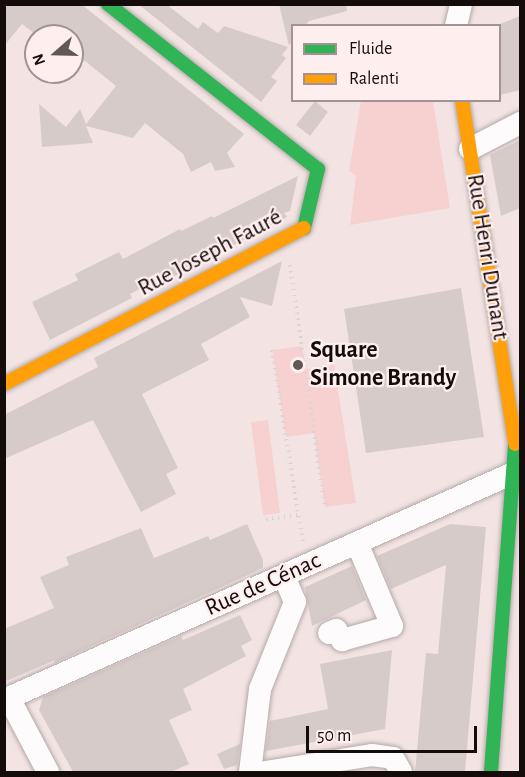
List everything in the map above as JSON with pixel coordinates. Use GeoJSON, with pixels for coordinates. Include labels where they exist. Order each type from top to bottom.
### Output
{"type":"FeatureCollection","features":[{"type":"Feature","properties":{"kind":"street","name":"Rue Joseph Fauré"},"geometry":{"type":"LineString","coordinates":[[4,384],[304,229],[318,169],[108,4]]}},
{"type":"Feature","properties":{"kind":"street"},"geometry":{"type":"LineString","coordinates":[[456,24],[461,4]]}},
{"type":"Feature","properties":{"kind":"street","name":"Rue Henri Dunant"},"geometry":{"type":"LineString","coordinates":[[462,102],[518,472],[491,772]]}},
{"type":"Feature","properties":{"kind":"street"},"geometry":{"type":"LineString","coordinates":[[470,149],[520,123]]}},
{"type":"Feature","properties":{"kind":"street","name":"Rue de Cénac"},"geometry":{"type":"LineString","coordinates":[[7,699],[518,472]]}},
{"type":"Feature","properties":{"kind":"street"},"geometry":{"type":"LineString","coordinates":[[329,633],[336,630],[342,640],[392,626],[357,543]]}},
{"type":"Feature","properties":{"kind":"street"},"geometry":{"type":"LineString","coordinates":[[250,772],[260,689],[295,602],[284,576]]}},
{"type":"Feature","properties":{"kind":"street"},"geometry":{"type":"LineString","coordinates":[[7,699],[48,772]]}},
{"type":"Feature","properties":{"kind":"street"},"geometry":{"type":"LineString","coordinates":[[265,772],[372,755],[393,758],[402,772]]}},
{"type":"Feature","properties":{"kind":"path"},"geometry":{"type":"LineString","coordinates":[[285,238],[325,507]]}},
{"type":"Feature","properties":{"kind":"path"},"geometry":{"type":"LineString","coordinates":[[272,351],[306,566]]}},
{"type":"Feature","properties":{"kind":"path"},"geometry":{"type":"LineString","coordinates":[[266,519],[298,515]]}},
{"type":"Feature","properties":{"kind":"shaded area"},"geometry":{"type":"Polygon","coordinates":[[[361,102],[433,102],[450,208],[350,225],[356,176],[349,171],[361,102]]]}},
{"type":"Feature","properties":{"kind":"shaded area"},"geometry":{"type":"Polygon","coordinates":[[[302,346],[306,369],[334,365],[356,503],[325,507],[314,433],[286,437],[272,350],[302,346]]]}},
{"type":"Feature","properties":{"kind":"shaded area"},"geometry":{"type":"Polygon","coordinates":[[[268,420],[280,513],[263,515],[251,422],[268,420]]]}},
{"type":"Feature","properties":{"kind":"building"},"geometry":{"type":"Polygon","coordinates":[[[4,4],[81,4],[244,134],[227,153],[235,167],[215,171],[211,162],[191,172],[183,154],[145,123],[133,138],[86,126],[93,143],[42,147],[39,104],[66,127],[80,109],[86,124],[116,86],[84,61],[84,24],[22,24],[4,46],[4,4]]]}},
{"type":"Feature","properties":{"kind":"building"},"geometry":{"type":"Polygon","coordinates":[[[138,4],[166,4],[198,29],[203,22],[218,33],[224,26],[288,47],[282,55],[286,58],[271,77],[277,81],[261,102],[138,4]]]}},
{"type":"Feature","properties":{"kind":"building"},"geometry":{"type":"Polygon","coordinates":[[[279,4],[346,4],[347,11],[309,21],[307,24],[291,24],[289,46],[279,4]]]}},
{"type":"Feature","properties":{"kind":"building"},"geometry":{"type":"Polygon","coordinates":[[[520,16],[520,90],[501,95],[501,24],[520,16]]]}},
{"type":"Feature","properties":{"kind":"building"},"geometry":{"type":"Polygon","coordinates":[[[314,102],[328,112],[310,136],[296,125],[314,102]]]}},
{"type":"Feature","properties":{"kind":"building"},"geometry":{"type":"Polygon","coordinates":[[[520,140],[520,208],[501,216],[490,155],[520,140]]]}},
{"type":"Feature","properties":{"kind":"building"},"geometry":{"type":"Polygon","coordinates":[[[298,176],[290,211],[284,213],[287,217],[171,278],[166,276],[130,294],[132,298],[50,340],[32,302],[78,280],[75,274],[119,252],[123,259],[180,229],[181,231],[212,216],[213,218],[298,176]]]}},
{"type":"Feature","properties":{"kind":"building"},"geometry":{"type":"Polygon","coordinates":[[[282,261],[272,306],[240,297],[250,317],[201,344],[209,360],[142,394],[178,468],[166,474],[176,494],[141,512],[93,420],[4,459],[4,415],[98,367],[94,358],[282,261]]]}},
{"type":"Feature","properties":{"kind":"building"},"geometry":{"type":"Polygon","coordinates":[[[461,288],[484,437],[366,453],[344,309],[461,288]]]}},
{"type":"Feature","properties":{"kind":"building"},"geometry":{"type":"Polygon","coordinates":[[[247,524],[263,560],[263,568],[54,663],[55,660],[4,682],[4,629],[54,608],[40,577],[69,565],[66,557],[141,528],[154,558],[208,536],[210,540],[247,524]]]}},
{"type":"Feature","properties":{"kind":"building"},"geometry":{"type":"Polygon","coordinates":[[[450,524],[486,527],[465,772],[415,772],[426,653],[438,654],[446,565],[391,589],[377,556],[450,524]]]}},
{"type":"Feature","properties":{"kind":"building"},"geometry":{"type":"Polygon","coordinates":[[[352,566],[366,600],[312,626],[305,587],[352,566]]]}},
{"type":"Feature","properties":{"kind":"building"},"geometry":{"type":"Polygon","coordinates":[[[240,615],[252,640],[241,646],[246,656],[183,689],[192,710],[169,720],[189,764],[171,772],[73,772],[39,710],[43,697],[181,636],[183,640],[240,615]]]}},
{"type":"Feature","properties":{"kind":"building"},"geometry":{"type":"Polygon","coordinates":[[[392,650],[385,729],[266,751],[270,721],[328,709],[320,664],[392,650]]]}},
{"type":"Feature","properties":{"kind":"building"},"geometry":{"type":"Polygon","coordinates":[[[240,744],[237,765],[224,769],[217,754],[240,744]]]}},
{"type":"Feature","properties":{"kind":"traffic: fast"},"geometry":{"type":"LineString","coordinates":[[108,4],[318,169],[304,228]]}},
{"type":"Feature","properties":{"kind":"traffic: fast"},"geometry":{"type":"LineString","coordinates":[[491,772],[515,444]]}},
{"type":"Feature","properties":{"kind":"traffic: slow"},"geometry":{"type":"LineString","coordinates":[[462,102],[515,444]]}},
{"type":"Feature","properties":{"kind":"traffic: slow"},"geometry":{"type":"LineString","coordinates":[[4,384],[304,228]]}},
{"type":"Feature","properties":{"kind":"place","name":"Square Simone Brandy"},"geometry":{"type":"Point","coordinates":[298,365]}}]}
